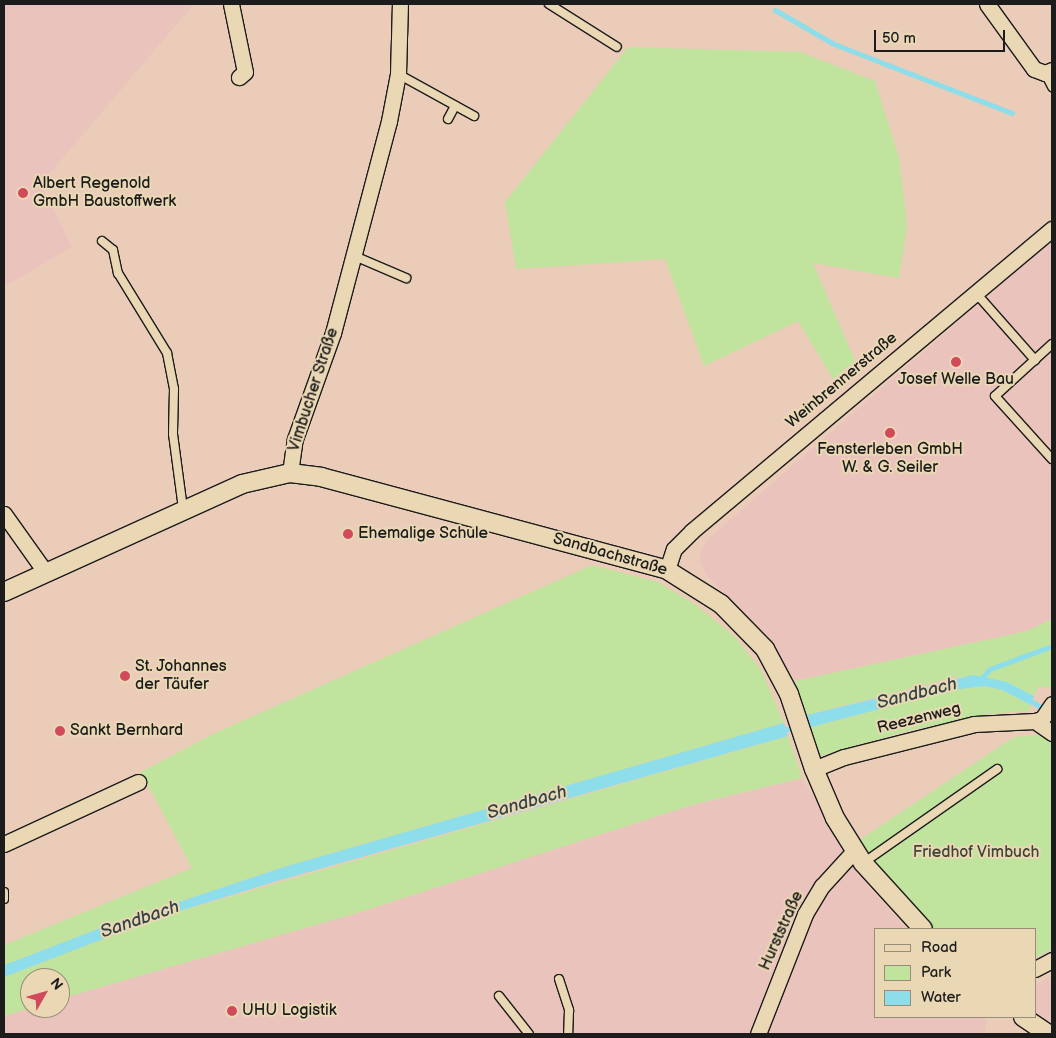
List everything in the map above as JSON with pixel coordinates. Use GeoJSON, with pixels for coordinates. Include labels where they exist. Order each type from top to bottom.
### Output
{"type":"FeatureCollection","features":[{"type":"Feature","properties":{"kind":"street"},"geometry":{"type":"LineString","coordinates":[[231,4],[245,72],[239,77]]}},
{"type":"Feature","properties":{"kind":"street","name":"Vimbucher Straße"},"geometry":{"type":"LineString","coordinates":[[4,592],[183,509],[242,484],[290,473],[295,439],[333,333],[352,255],[378,165],[398,74],[400,4]]}},
{"type":"Feature","properties":{"kind":"street"},"geometry":{"type":"LineString","coordinates":[[987,4],[1044,70]]}},
{"type":"Feature","properties":{"kind":"street","name":"Weinbrennerstraße"},"geometry":{"type":"LineString","coordinates":[[667,570],[674,549],[692,530],[975,292],[1052,230]]}},
{"type":"Feature","properties":{"kind":"street","name":"Sandbachstraße"},"geometry":{"type":"LineString","coordinates":[[290,473],[321,477],[667,570],[701,589],[744,625],[778,670],[794,708],[814,769],[835,818],[859,857],[922,928]]}},
{"type":"Feature","properties":{"kind":"street"},"geometry":{"type":"LineString","coordinates":[[4,514],[46,573]]}},
{"type":"Feature","properties":{"kind":"street","name":"Reezenweg"},"geometry":{"type":"LineString","coordinates":[[814,769],[844,757],[938,731],[1045,713],[1052,733]]}},
{"type":"Feature","properties":{"kind":"street"},"geometry":{"type":"LineString","coordinates":[[4,844],[138,782]]}},
{"type":"Feature","properties":{"kind":"street","name":"Hurststraße"},"geometry":{"type":"LineString","coordinates":[[758,1034],[805,914],[822,886],[859,857]]}},
{"type":"Feature","properties":{"kind":"street"},"geometry":{"type":"LineString","coordinates":[[1036,968],[1052,960]]}},
{"type":"Feature","properties":{"kind":"street"},"geometry":{"type":"LineString","coordinates":[[1024,1018],[1048,1034]]}},
{"type":"Feature","properties":{"kind":"lane"},"geometry":{"type":"LineString","coordinates":[[549,4],[618,47]]}},
{"type":"Feature","properties":{"kind":"lane"},"geometry":{"type":"LineString","coordinates":[[1044,70],[1052,87]]}},
{"type":"Feature","properties":{"kind":"lane"},"geometry":{"type":"LineString","coordinates":[[398,74],[474,116]]}},
{"type":"Feature","properties":{"kind":"lane"},"geometry":{"type":"LineString","coordinates":[[448,119],[455,106]]}},
{"type":"Feature","properties":{"kind":"lane"},"geometry":{"type":"LineString","coordinates":[[102,241],[113,250],[118,273],[167,353],[174,388],[173,434],[183,509]]}},
{"type":"Feature","properties":{"kind":"lane"},"geometry":{"type":"LineString","coordinates":[[352,255],[406,278]]}},
{"type":"Feature","properties":{"kind":"lane"},"geometry":{"type":"LineString","coordinates":[[975,292],[1035,360]]}},
{"type":"Feature","properties":{"kind":"lane"},"geometry":{"type":"LineString","coordinates":[[1052,344],[995,396],[1052,459]]}},
{"type":"Feature","properties":{"kind":"lane"},"geometry":{"type":"LineString","coordinates":[[859,857],[997,769]]}},
{"type":"Feature","properties":{"kind":"lane"},"geometry":{"type":"LineString","coordinates":[[4,892],[4,899]]}},
{"type":"Feature","properties":{"kind":"lane"},"geometry":{"type":"LineString","coordinates":[[559,979],[569,1010],[568,1034]]}},
{"type":"Feature","properties":{"kind":"lane"},"geometry":{"type":"LineString","coordinates":[[500,996],[529,1034]]}},
{"type":"Feature","properties":{"kind":"shaded area","name":"Albert Regenold GmbH Baustoffwerk"},"geometry":{"type":"Polygon","coordinates":[[[4,4],[194,4],[41,184],[72,247],[4,287],[4,4]]]}},
{"type":"Feature","properties":{"kind":"shaded area"},"geometry":{"type":"Polygon","coordinates":[[[1052,240],[1052,619],[1027,631],[795,681],[770,639],[705,574],[699,556],[707,540],[1052,240]]]}},
{"type":"Feature","properties":{"kind":"shaded area"},"geometry":{"type":"Polygon","coordinates":[[[802,778],[869,887],[906,928],[874,928],[874,1018],[984,1018],[987,1021],[984,1034],[4,1034],[4,1016],[20,1011],[20,1018],[70,1018],[70,996],[357,913],[692,805],[802,778]]]}},
{"type":"Feature","properties":{"kind":"shaded area"},"geometry":{"type":"Polygon","coordinates":[[[1052,976],[1052,1028],[1036,1018],[1036,984],[1052,976]]]}},
{"type":"Feature","properties":{"kind":"green space"},"geometry":{"type":"Polygon","coordinates":[[[628,47],[800,52],[875,81],[899,158],[907,226],[899,278],[813,263],[855,361],[833,379],[798,321],[704,366],[665,259],[516,269],[505,202],[628,47]]]}},
{"type":"Feature","properties":{"kind":"green space"},"geometry":{"type":"Polygon","coordinates":[[[592,565],[658,582],[696,605],[735,637],[761,670],[784,723],[284,867],[98,929],[4,965],[4,945],[192,868],[141,772],[213,734],[592,565]]]}},
{"type":"Feature","properties":{"kind":"green space"},"geometry":{"type":"Polygon","coordinates":[[[1052,619],[1052,687],[1038,687],[1034,696],[1007,682],[955,677],[807,715],[795,681],[1027,631],[1052,619]]]}},
{"type":"Feature","properties":{"kind":"green space"},"geometry":{"type":"Polygon","coordinates":[[[985,686],[1002,690],[1031,705],[1029,711],[989,714],[907,731],[820,756],[811,727],[952,690],[985,686]]]}},
{"type":"Feature","properties":{"kind":"green space","name":"Friedhof Vimbuch"},"geometry":{"type":"Polygon","coordinates":[[[1039,735],[1052,740],[1052,949],[1036,957],[1036,928],[927,928],[858,841],[1014,737],[1039,735]]]}},
{"type":"Feature","properties":{"kind":"green space"},"geometry":{"type":"Polygon","coordinates":[[[788,736],[802,778],[692,805],[357,913],[70,996],[70,968],[27,968],[163,916],[788,736]]]}},
{"type":"Feature","properties":{"kind":"green space"},"geometry":{"type":"Polygon","coordinates":[[[20,971],[20,1011],[4,1016],[4,977],[20,971]]]}},
{"type":"Feature","properties":{"kind":"water"},"geometry":{"type":"Polygon","coordinates":[[[973,675],[1007,682],[1034,696],[1031,705],[1002,690],[985,686],[952,690],[811,727],[807,715],[973,675]]]}},
{"type":"Feature","properties":{"kind":"water"},"geometry":{"type":"Polygon","coordinates":[[[784,723],[788,736],[277,881],[163,916],[27,968],[20,968],[20,971],[4,977],[4,965],[98,929],[284,867],[784,723]]]}},
{"type":"Feature","properties":{"kind":"waterway"},"geometry":{"type":"LineString","coordinates":[[775,10],[834,44],[1012,113]]}},
{"type":"Feature","properties":{"kind":"waterway"},"geometry":{"type":"LineString","coordinates":[[980,680],[990,669],[1052,646]]}},
{"type":"Feature","properties":{"kind":"waterway","name":"Sandbach"},"geometry":{"type":"LineString","coordinates":[[1027,699],[1046,710]]}},
{"type":"Feature","properties":{"kind":"waterway","name":"Sandbach"},"geometry":{"type":"LineString","coordinates":[[780,731],[815,721]]}},
{"type":"Feature","properties":{"kind":"place","name":"Albert Regenold GmbH Baustoffwerk"},"geometry":{"type":"Point","coordinates":[23,193]}},
{"type":"Feature","properties":{"kind":"place","name":"Josef Welle Bau"},"geometry":{"type":"Point","coordinates":[956,362]}},
{"type":"Feature","properties":{"kind":"place","name":"Fensterleben GmbH W. & G. Seiler"},"geometry":{"type":"Point","coordinates":[890,433]}},
{"type":"Feature","properties":{"kind":"place","name":"Ehemalige Schule"},"geometry":{"type":"Point","coordinates":[348,534]}},
{"type":"Feature","properties":{"kind":"place","name":"St. Johannes der Täufer"},"geometry":{"type":"Point","coordinates":[125,676]}},
{"type":"Feature","properties":{"kind":"place","name":"Sankt Bernhard"},"geometry":{"type":"Point","coordinates":[60,731]}},
{"type":"Feature","properties":{"kind":"place","name":"UHU Logistik"},"geometry":{"type":"Point","coordinates":[232,1011]}}]}
